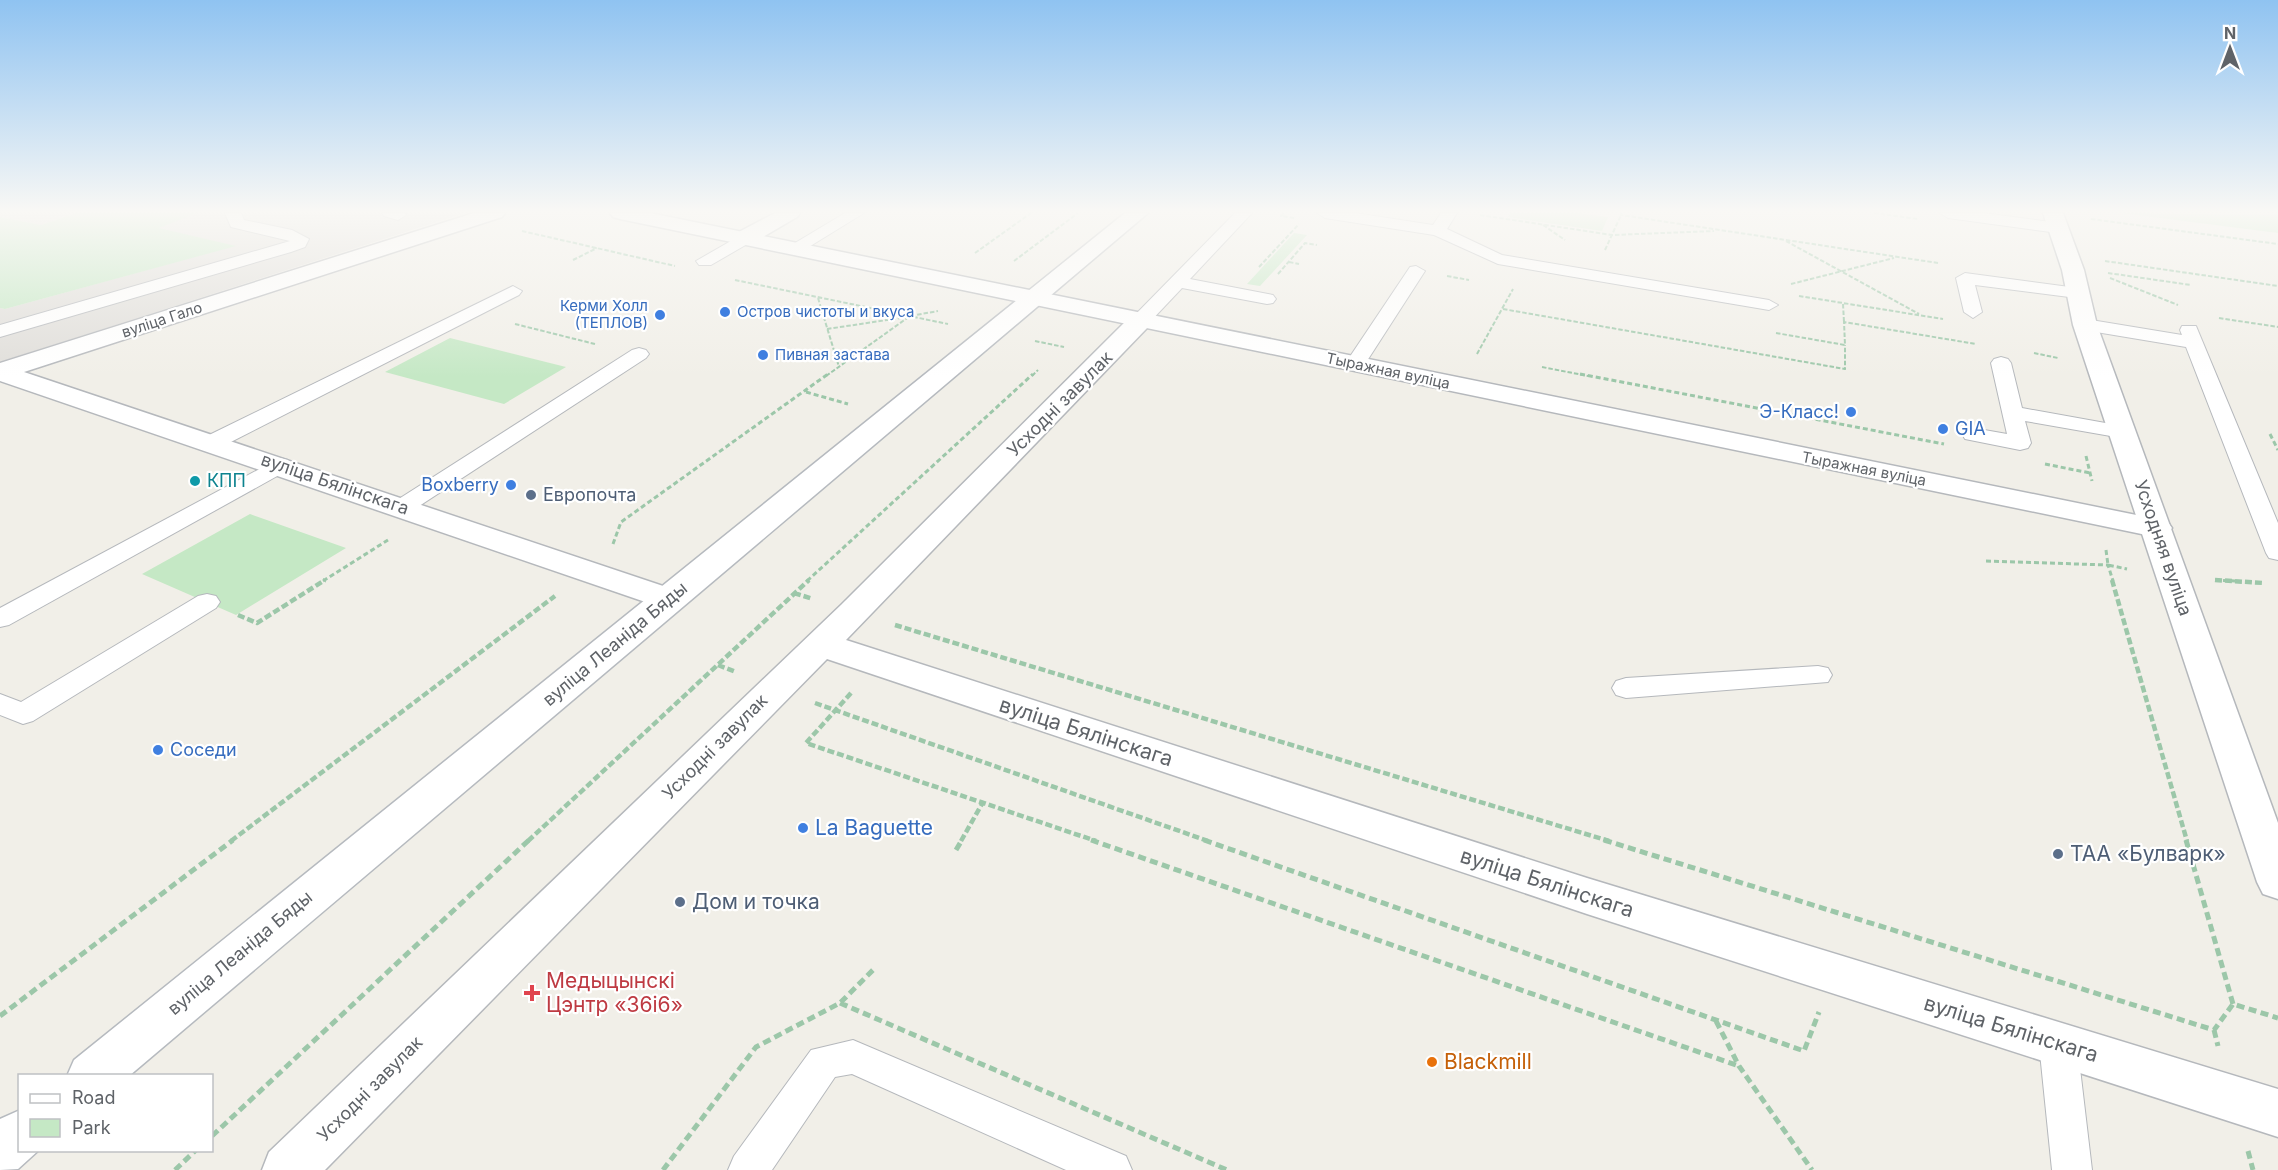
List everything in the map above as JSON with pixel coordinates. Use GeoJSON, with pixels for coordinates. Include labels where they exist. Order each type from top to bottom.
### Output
{"type":"FeatureCollection","features":[{"type":"Feature","properties":{"kind":"street","name":"вуліца Гало"},"geometry":{"type":"LineString","coordinates":[[0,372],[325,268]]}},
{"type":"Feature","properties":{"kind":"street","name":"Тыражная вуліца"},"geometry":{"type":"LineString","coordinates":[[897,268],[979,288],[2156,528]]}},
{"type":"Feature","properties":{"kind":"street","name":"вуліца Леаніда Бяды"},"geometry":{"type":"LineString","coordinates":[[94,1074],[1071,268]]}},
{"type":"Feature","properties":{"kind":"street","name":"Усходняя вуліца"},"geometry":{"type":"LineString","coordinates":[[2072,268],[2094,280],[2085,325],[2278,882]]}},
{"type":"Feature","properties":{"kind":"street","name":"Усходні завулак"},"geometry":{"type":"LineString","coordinates":[[288,1170],[774,688],[854,612],[1140,321]]}},
{"type":"Feature","properties":{"kind":"street","name":"вуліца Бялінскага"},"geometry":{"type":"LineString","coordinates":[[0,372],[280,465],[669,599]]}},
{"type":"Feature","properties":{"kind":"street","name":"вуліца Бялінскага"},"geometry":{"type":"LineString","coordinates":[[820,644],[1587,896],[2278,1113]]}},
{"type":"Feature","properties":{"kind":"street"},"geometry":{"type":"LineString","coordinates":[[0,1151],[18,1137]]}},
{"type":"Feature","properties":{"kind":"lane"},"geometry":{"type":"LineString","coordinates":[[1,330],[217,268]]}},
{"type":"Feature","properties":{"kind":"lane"},"geometry":{"type":"LineString","coordinates":[[1140,321],[1191,268]]}},
{"type":"Feature","properties":{"kind":"lane"},"geometry":{"type":"LineString","coordinates":[[1544,268],[1768,305]]}},
{"type":"Feature","properties":{"kind":"lane"},"geometry":{"type":"LineString","coordinates":[[1354,364],[1416,271]]}},
{"type":"Feature","properties":{"kind":"lane"},"geometry":{"type":"LineString","coordinates":[[1973,312],[1965,278],[2094,280]]}},
{"type":"Feature","properties":{"kind":"lane"},"geometry":{"type":"LineString","coordinates":[[1177,282],[1267,299]]}},
{"type":"Feature","properties":{"kind":"lane"},"geometry":{"type":"LineString","coordinates":[[211,443],[293,397],[513,291]]}},
{"type":"Feature","properties":{"kind":"lane"},"geometry":{"type":"LineString","coordinates":[[2085,325],[2192,337],[2278,553]]}},
{"type":"Feature","properties":{"kind":"lane"},"geometry":{"type":"LineString","coordinates":[[402,507],[478,470],[639,354]]}},
{"type":"Feature","properties":{"kind":"lane"},"geometry":{"type":"LineString","coordinates":[[1973,434],[2020,442],[2001,363]]}},
{"type":"Feature","properties":{"kind":"lane"},"geometry":{"type":"LineString","coordinates":[[2014,413],[2122,432]]}},
{"type":"Feature","properties":{"kind":"lane"},"geometry":{"type":"LineString","coordinates":[[0,619],[280,465]]}},
{"type":"Feature","properties":{"kind":"lane"},"geometry":{"type":"LineString","coordinates":[[0,704],[23,714],[207,602]]}},
{"type":"Feature","properties":{"kind":"lane"},"geometry":{"type":"LineString","coordinates":[[1626,688],[1818,675]]}},
{"type":"Feature","properties":{"kind":"lane"},"geometry":{"type":"LineString","coordinates":[[2058,1043],[2072,1170]]}},
{"type":"Feature","properties":{"kind":"lane"},"geometry":{"type":"LineString","coordinates":[[748,1170],[824,1062],[853,1058],[1112,1170]]}},
{"type":"Feature","properties":{"kind":"path"},"geometry":{"type":"LineString","coordinates":[[827,329],[951,309],[1006,268]]}},
{"type":"Feature","properties":{"kind":"path"},"geometry":{"type":"LineString","coordinates":[[1834,268],[1923,316]]}},
{"type":"Feature","properties":{"kind":"path"},"geometry":{"type":"LineString","coordinates":[[1733,299],[1858,268]]}},
{"type":"Feature","properties":{"kind":"path"},"geometry":{"type":"LineString","coordinates":[[2148,268],[2278,286]]}},
{"type":"Feature","properties":{"kind":"path"},"geometry":{"type":"LineString","coordinates":[[1416,271],[1471,280]]}},
{"type":"Feature","properties":{"kind":"path"},"geometry":{"type":"LineString","coordinates":[[725,277],[1064,347]]}},
{"type":"Feature","properties":{"kind":"path"},"geometry":{"type":"LineString","coordinates":[[2094,280],[2191,285]]}},
{"type":"Feature","properties":{"kind":"path"},"geometry":{"type":"LineString","coordinates":[[2094,280],[2187,308]]}},
{"type":"Feature","properties":{"kind":"path"},"geometry":{"type":"LineString","coordinates":[[1503,285],[1514,287]]}},
{"type":"Feature","properties":{"kind":"path"},"geometry":{"type":"LineString","coordinates":[[818,298],[839,367]]}},
{"type":"Feature","properties":{"kind":"path"},"geometry":{"type":"LineString","coordinates":[[1843,304],[1844,322]]}},
{"type":"Feature","properties":{"kind":"path"},"geometry":{"type":"LineString","coordinates":[[1503,309],[1845,369],[1845,345]]}},
{"type":"Feature","properties":{"kind":"path"},"geometry":{"type":"LineString","coordinates":[[1055,355],[1101,313]]}},
{"type":"Feature","properties":{"kind":"path"},"geometry":{"type":"LineString","coordinates":[[469,314],[639,354]]}},
{"type":"Feature","properties":{"kind":"path"},"geometry":{"type":"LineString","coordinates":[[0,1016],[608,556],[621,522],[910,316]]}},
{"type":"Feature","properties":{"kind":"path"},"geometry":{"type":"LineString","coordinates":[[2208,316],[2278,327]]}},
{"type":"Feature","properties":{"kind":"path"},"geometry":{"type":"LineString","coordinates":[[1468,352],[1488,356]]}},
{"type":"Feature","properties":{"kind":"path"},"geometry":{"type":"LineString","coordinates":[[213,1135],[794,593],[1046,363]]}},
{"type":"Feature","properties":{"kind":"path"},"geometry":{"type":"LineString","coordinates":[[1535,365],[1951,446]]}},
{"type":"Feature","properties":{"kind":"path"},"geometry":{"type":"LineString","coordinates":[[805,392],[837,401]]}},
{"type":"Feature","properties":{"kind":"path"},"geometry":{"type":"LineString","coordinates":[[2044,464],[2090,473]]}},
{"type":"Feature","properties":{"kind":"path"},"geometry":{"type":"LineString","coordinates":[[207,602],[257,622],[394,536]]}},
{"type":"Feature","properties":{"kind":"path"},"geometry":{"type":"LineString","coordinates":[[1986,561],[2108,565],[2233,1004]]}},
{"type":"Feature","properties":{"kind":"path"},"geometry":{"type":"LineString","coordinates":[[794,593],[2214,1029],[2233,1004]]}},
{"type":"Feature","properties":{"kind":"path"},"geometry":{"type":"LineString","coordinates":[[718,665],[836,711],[1804,1051],[1820,1009]]}},
{"type":"Feature","properties":{"kind":"path"},"geometry":{"type":"LineString","coordinates":[[836,711],[806,743],[983,802],[1739,1066]]}},
{"type":"Feature","properties":{"kind":"path"},"geometry":{"type":"LineString","coordinates":[[956,850],[983,802]]}},
{"type":"Feature","properties":{"kind":"path"},"geometry":{"type":"LineString","coordinates":[[663,1170],[756,1047],[840,1003],[875,968]]}},
{"type":"Feature","properties":{"kind":"path"},"geometry":{"type":"LineString","coordinates":[[840,1003],[1227,1170]]}},
{"type":"Feature","properties":{"kind":"path"},"geometry":{"type":"LineString","coordinates":[[2233,1004],[2278,1018]]}},
{"type":"Feature","properties":{"kind":"path"},"geometry":{"type":"LineString","coordinates":[[1716,1021],[1739,1066],[1812,1170]]}},
{"type":"Feature","properties":{"kind":"path"},"geometry":{"type":"LineString","coordinates":[[175,1170],[194,1152]]}},
{"type":"Feature","properties":{"kind":"shaded area"},"geometry":{"type":"Polygon","coordinates":[[[155,268],[295,268],[0,362],[0,308],[5,309],[155,268]]]}},
{"type":"Feature","properties":{"kind":"green space"},"geometry":{"type":"Polygon","coordinates":[[[0,268],[157,268],[5,309],[0,308],[0,268]]]}},
{"type":"Feature","properties":{"kind":"green space"},"geometry":{"type":"Polygon","coordinates":[[[1262,268],[1277,268],[1260,286],[1247,284],[1262,268]]]}},
{"type":"Feature","properties":{"kind":"green space"},"geometry":{"type":"Polygon","coordinates":[[[450,338],[566,367],[504,404],[385,372],[450,338]]]}},
{"type":"Feature","properties":{"kind":"green space"},"geometry":{"type":"Polygon","coordinates":[[[250,514],[346,548],[236,615],[142,574],[250,514]]]}},
{"type":"Feature","properties":{"kind":"place","name":"Остров чистоты и вкуса"},"geometry":{"type":"Point","coordinates":[725,312]}},
{"type":"Feature","properties":{"kind":"place","name":"Керми Холл (ТЕПЛОВ)"},"geometry":{"type":"Point","coordinates":[660,315]}},
{"type":"Feature","properties":{"kind":"place","name":"Пивная застава"},"geometry":{"type":"Point","coordinates":[763,355]}},
{"type":"Feature","properties":{"kind":"place","name":"Э-Класс!"},"geometry":{"type":"Point","coordinates":[1851,412]}},
{"type":"Feature","properties":{"kind":"place","name":"GIA"},"geometry":{"type":"Point","coordinates":[1943,429]}},
{"type":"Feature","properties":{"kind":"place","name":"КПП"},"geometry":{"type":"Point","coordinates":[195,481]}},
{"type":"Feature","properties":{"kind":"place","name":"Boxberry"},"geometry":{"type":"Point","coordinates":[511,485]}},
{"type":"Feature","properties":{"kind":"place","name":"Европочта"},"geometry":{"type":"Point","coordinates":[531,495]}},
{"type":"Feature","properties":{"kind":"place","name":"Соседи"},"geometry":{"type":"Point","coordinates":[158,750]}},
{"type":"Feature","properties":{"kind":"place","name":"La Baguette"},"geometry":{"type":"Point","coordinates":[803,828]}},
{"type":"Feature","properties":{"kind":"place","name":"ТАА «Булварк»"},"geometry":{"type":"Point","coordinates":[2058,854]}},
{"type":"Feature","properties":{"kind":"place","name":"Дом и точка"},"geometry":{"type":"Point","coordinates":[680,902]}},
{"type":"Feature","properties":{"kind":"place","name":"Медыцынскі Цэнтр «36і6»"},"geometry":{"type":"Point","coordinates":[532,993]}},
{"type":"Feature","properties":{"kind":"place","name":"Blackmill"},"geometry":{"type":"Point","coordinates":[1432,1062]}}]}
